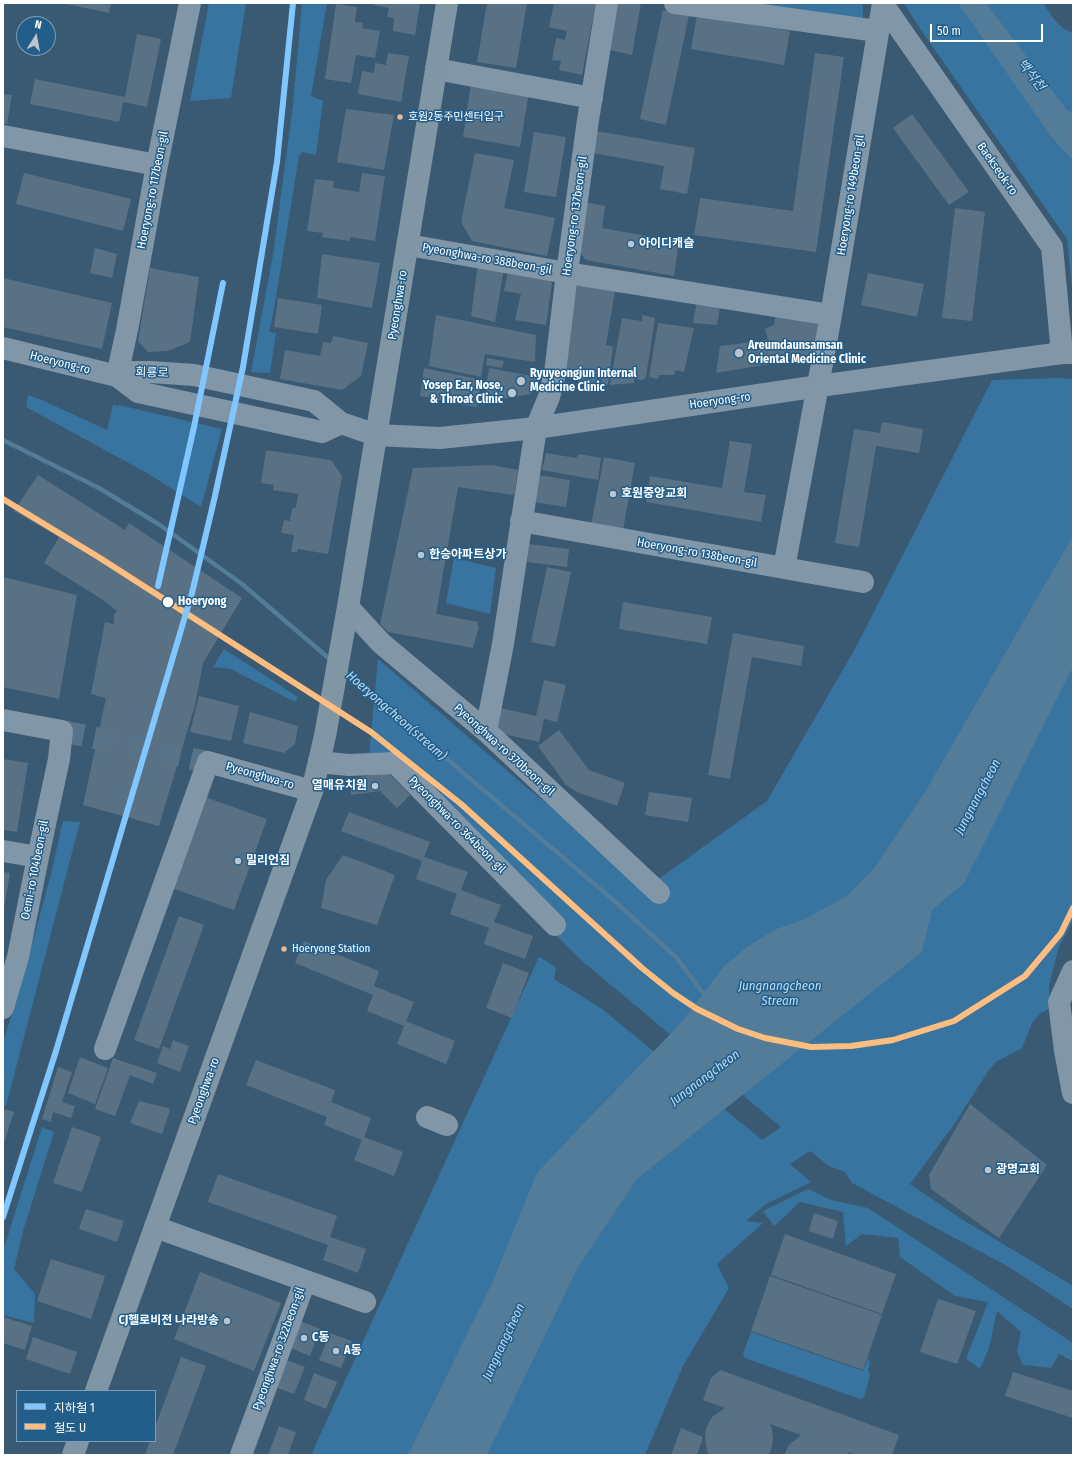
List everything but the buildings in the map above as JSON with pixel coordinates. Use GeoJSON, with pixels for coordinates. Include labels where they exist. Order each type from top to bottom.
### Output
{"type":"FeatureCollection","features":[{"type":"Feature","properties":{"kind":"main road","name":"Pyeonghwa-ro"},"geometry":{"type":"LineString","coordinates":[[96,1390],[312,791],[325,736],[348,607],[447,3]]}},
{"type":"Feature","properties":{"kind":"main road"},"geometry":{"type":"LineString","coordinates":[[73,1455],[78,1442]]}},
{"type":"Feature","properties":{"kind":"street","name":"Hoeryong-ro 117beon-gil"},"geometry":{"type":"LineString","coordinates":[[117,376],[127,330],[157,165],[190,3]]}},
{"type":"Feature","properties":{"kind":"street","name":"Hoeryong-ro 137beon-gil"},"geometry":{"type":"LineString","coordinates":[[536,428],[550,397],[555,373],[567,272],[607,3]]}},
{"type":"Feature","properties":{"kind":"street"},"geometry":{"type":"LineString","coordinates":[[675,3],[878,31]]}},
{"type":"Feature","properties":{"kind":"street","name":"Hoeryong-ro 149beon-gil"},"geometry":{"type":"LineString","coordinates":[[819,386],[882,3]]}},
{"type":"Feature","properties":{"kind":"street","name":"Baekseok-ro"},"geometry":{"type":"LineString","coordinates":[[882,3],[1052,247],[1068,353]]}},
{"type":"Feature","properties":{"kind":"street"},"geometry":{"type":"LineString","coordinates":[[436,69],[592,98]]}},
{"type":"Feature","properties":{"kind":"street"},"geometry":{"type":"LineString","coordinates":[[3,136],[157,165]]}},
{"type":"Feature","properties":{"kind":"street","name":"Pyeonghwa-ro 388beon-gil"},"geometry":{"type":"LineString","coordinates":[[408,245],[831,315]]}},
{"type":"Feature","properties":{"kind":"street"},"geometry":{"type":"LineString","coordinates":[[127,330],[130,348],[138,358],[177,368],[194,375]]}},
{"type":"Feature","properties":{"kind":"street","name":"Hoeryong-ro"},"geometry":{"type":"LineString","coordinates":[[3,348],[117,376]]}},
{"type":"Feature","properties":{"kind":"street","name":"Hoeryong-ro"},"geometry":{"type":"LineString","coordinates":[[376,434],[440,438],[536,428],[819,386],[1068,353]]}},
{"type":"Feature","properties":{"kind":"street","name":"회룡로"},"geometry":{"type":"LineString","coordinates":[[117,376],[130,372],[194,375],[314,401],[341,423],[376,434]]}},
{"type":"Feature","properties":{"kind":"street","name":"회룡로"},"geometry":{"type":"LineString","coordinates":[[117,376],[138,392],[322,432],[341,423]]}},
{"type":"Feature","properties":{"kind":"street"},"geometry":{"type":"LineString","coordinates":[[784,568],[819,386]]}},
{"type":"Feature","properties":{"kind":"street"},"geometry":{"type":"LineString","coordinates":[[486,731],[503,644],[536,428]]}},
{"type":"Feature","properties":{"kind":"street","name":"Hoeryong-ro 138beon-gil"},"geometry":{"type":"LineString","coordinates":[[521,521],[864,582]]}},
{"type":"Feature","properties":{"kind":"street","name":"Pyeonghwa-ro 370beon-gil"},"geometry":{"type":"LineString","coordinates":[[348,607],[381,643],[486,731],[659,893]]}},
{"type":"Feature","properties":{"kind":"street","name":"Oemi-ro 104beon-gil"},"geometry":{"type":"LineString","coordinates":[[3,720],[62,731],[59,760],[18,957],[3,1008]]}},
{"type":"Feature","properties":{"kind":"street","name":"Pyeonghwa-ro"},"geometry":{"type":"LineString","coordinates":[[105,1049],[208,762],[312,791]]}},
{"type":"Feature","properties":{"kind":"street","name":"Pyeonghwa-ro 364beon-gil"},"geometry":{"type":"LineString","coordinates":[[319,762],[349,765],[395,763],[555,925]]}},
{"type":"Feature","properties":{"kind":"street"},"geometry":{"type":"LineString","coordinates":[[3,851],[38,857]]}},
{"type":"Feature","properties":{"kind":"street"},"geometry":{"type":"LineString","coordinates":[[1073,971],[1066,1002],[1064,1051],[1073,1093]]}},
{"type":"Feature","properties":{"kind":"street","name":"Pyeonghwa-ro 322beon-gil"},"geometry":{"type":"LineString","coordinates":[[154,1227],[305,1281],[241,1455]]}},
{"type":"Feature","properties":{"kind":"street"},"geometry":{"type":"LineString","coordinates":[[305,1281],[365,1302]]}},
{"type":"Feature","properties":{"kind":"shaded area"},"geometry":{"type":"Polygon","coordinates":[[[209,3],[246,3],[231,98],[190,101],[209,3]]]}},
{"type":"Feature","properties":{"kind":"shaded area"},"geometry":{"type":"Polygon","coordinates":[[[302,3],[327,3],[311,96],[323,101],[316,155],[302,152],[299,156],[269,332],[276,333],[270,373],[251,372],[273,255],[293,105],[302,3]]]}},
{"type":"Feature","properties":{"kind":"shaded area"},"geometry":{"type":"Polygon","coordinates":[[[739,3],[861,3],[863,6],[863,23],[739,3]]]}},
{"type":"Feature","properties":{"kind":"shaded area"},"geometry":{"type":"Polygon","coordinates":[[[904,3],[1043,3],[1059,25],[1073,33],[1073,297],[1067,239],[921,30],[904,3]]]}},
{"type":"Feature","properties":{"kind":"shaded area"},"geometry":{"type":"Polygon","coordinates":[[[1073,379],[1073,921],[1059,946],[1049,986],[1049,1009],[1041,1013],[1033,1021],[1022,1048],[996,1062],[989,1070],[953,1126],[910,1184],[963,1220],[1073,1286],[1073,1309],[1009,1267],[852,1183],[845,1172],[829,1166],[810,1151],[790,1164],[811,1182],[766,1204],[746,1221],[763,1223],[717,1264],[729,1288],[683,1366],[645,1455],[311,1455],[539,957],[556,967],[554,979],[602,1009],[762,1140],[781,1127],[582,961],[401,782],[369,756],[378,659],[526,787],[625,866],[660,878],[767,801],[856,647],[992,380],[1073,379]]]}},
{"type":"Feature","properties":{"kind":"shaded area"},"geometry":{"type":"Polygon","coordinates":[[[28,395],[107,430],[113,405],[119,405],[222,429],[201,507],[147,473],[26,407],[28,395]]]}},
{"type":"Feature","properties":{"kind":"shaded area"},"geometry":{"type":"Polygon","coordinates":[[[454,558],[496,568],[490,614],[446,603],[454,558]]]}},
{"type":"Feature","properties":{"kind":"shaded area"},"geometry":{"type":"Polygon","coordinates":[[[224,649],[298,697],[295,702],[231,669],[213,667],[224,649]]]}},
{"type":"Feature","properties":{"kind":"shaded area"},"geometry":{"type":"Polygon","coordinates":[[[63,821],[80,822],[6,1106],[3,1105],[3,1041],[16,1003],[50,878],[63,821]]]}},
{"type":"Feature","properties":{"kind":"shaded area"},"geometry":{"type":"Polygon","coordinates":[[[42,1127],[54,1132],[23,1231],[14,1269],[35,1294],[34,1323],[3,1315],[3,1251],[42,1127]]]}},
{"type":"Feature","properties":{"kind":"shaded area"},"geometry":{"type":"Polygon","coordinates":[[[808,1189],[831,1200],[868,1208],[1073,1343],[1073,1361],[1059,1354],[1051,1368],[1023,1365],[1017,1351],[1021,1332],[997,1311],[989,1348],[980,1369],[966,1359],[988,1302],[955,1296],[900,1257],[898,1238],[862,1234],[846,1246],[843,1212],[800,1202],[774,1226],[763,1211],[808,1189]]]}},
{"type":"Feature","properties":{"kind":"shaded area"},"geometry":{"type":"Polygon","coordinates":[[[751,1332],[863,1371],[868,1358],[870,1363],[868,1370],[870,1375],[864,1397],[860,1399],[745,1358],[743,1354],[751,1332]]]}},
{"type":"Feature","properties":{"kind":"water","name":"백석천"},"geometry":{"type":"Polygon","coordinates":[[[958,3],[986,3],[1067,110],[1073,113],[1073,160],[1052,138],[958,3]]]}},
{"type":"Feature","properties":{"kind":"water","name":"Jungnangcheon Stream"},"geometry":{"type":"Polygon","coordinates":[[[1073,536],[1073,667],[964,883],[932,910],[922,952],[637,1179],[578,1267],[487,1455],[408,1455],[493,1281],[537,1173],[680,1024],[725,965],[747,947],[774,930],[805,919],[847,896],[875,867],[925,792],[1073,536]]]}},
{"type":"Feature","properties":{"kind":"waterway","name":"Hoeryongcheon(stream)"},"geometry":{"type":"LineString","coordinates":[[3,440],[99,488],[160,525],[242,584],[332,661]]}},
{"type":"Feature","properties":{"kind":"waterway","name":"Hoeryongcheon(stream)"},"geometry":{"type":"LineString","coordinates":[[343,671],[611,898],[676,957],[706,997]]}},
{"type":"Feature","properties":{"kind":"tunnel"},"geometry":{"type":"LineString","coordinates":[[62,731],[208,762]]}},
{"type":"Feature","properties":{"kind":"metro line","name":"1"},"geometry":{"type":"LineString","coordinates":[[3,1217],[56,1051],[192,593],[243,367],[277,162],[293,3]]}},
{"type":"Feature","properties":{"kind":"metro line","name":"1"},"geometry":{"type":"LineString","coordinates":[[158,586],[194,427],[223,283]]}},
{"type":"Feature","properties":{"kind":"rail line","name":"U"},"geometry":{"type":"LineString","coordinates":[[3,499],[100,558],[371,732],[461,804],[642,968],[673,993],[697,1009],[738,1029],[765,1038],[811,1047],[851,1046],[893,1040],[954,1021],[1025,976],[1061,933],[1073,908]]}},
{"type":"Feature","properties":{"kind":"place","name":"호원2동주민센터입구"},"geometry":{"type":"Point","coordinates":[400,117]}},
{"type":"Feature","properties":{"kind":"place","name":"아이디캐슬"},"geometry":{"type":"Point","coordinates":[631,244]}},
{"type":"Feature","properties":{"kind":"place","name":"Areumdaunsamsan Oriental Medicine Clinic"},"geometry":{"type":"Point","coordinates":[739,353]}},
{"type":"Feature","properties":{"kind":"place","name":"Ryuyeongjun Internal Medicine Clinic"},"geometry":{"type":"Point","coordinates":[521,381]}},
{"type":"Feature","properties":{"kind":"place","name":"Yosep Ear, Nose, & Throat Clinic"},"geometry":{"type":"Point","coordinates":[512,393]}},
{"type":"Feature","properties":{"kind":"place","name":"호원중앙교회"},"geometry":{"type":"Point","coordinates":[613,494]}},
{"type":"Feature","properties":{"kind":"place","name":"한승아파트상가"},"geometry":{"type":"Point","coordinates":[421,555]}},
{"type":"Feature","properties":{"kind":"place","name":"Hoeryong"},"geometry":{"type":"Point","coordinates":[168,602]}},
{"type":"Feature","properties":{"kind":"place","name":"열매유치원"},"geometry":{"type":"Point","coordinates":[375,786]}},
{"type":"Feature","properties":{"kind":"place","name":"밀리언짐"},"geometry":{"type":"Point","coordinates":[238,861]}},
{"type":"Feature","properties":{"kind":"place","name":"Hoeryong Station"},"geometry":{"type":"Point","coordinates":[284,949]}},
{"type":"Feature","properties":{"kind":"place","name":"광명교회"},"geometry":{"type":"Point","coordinates":[988,1170]}},
{"type":"Feature","properties":{"kind":"place","name":"CJ헬로비전 나라방송"},"geometry":{"type":"Point","coordinates":[227,1321]}},
{"type":"Feature","properties":{"kind":"place","name":"C동"},"geometry":{"type":"Point","coordinates":[304,1338]}},
{"type":"Feature","properties":{"kind":"place","name":"A동"},"geometry":{"type":"Point","coordinates":[336,1351]}},
{"type":"Feature","properties":{"kind":"water label","name":"Jungnangcheon"},"geometry":{"type":"Point","coordinates":[978,797]}},
{"type":"Feature","properties":{"kind":"water label","name":"Jungnangcheon"},"geometry":{"type":"Point","coordinates":[705,1078]}},
{"type":"Feature","properties":{"kind":"water label","name":"Jungnangcheon"},"geometry":{"type":"Point","coordinates":[504,1342]}}]}
